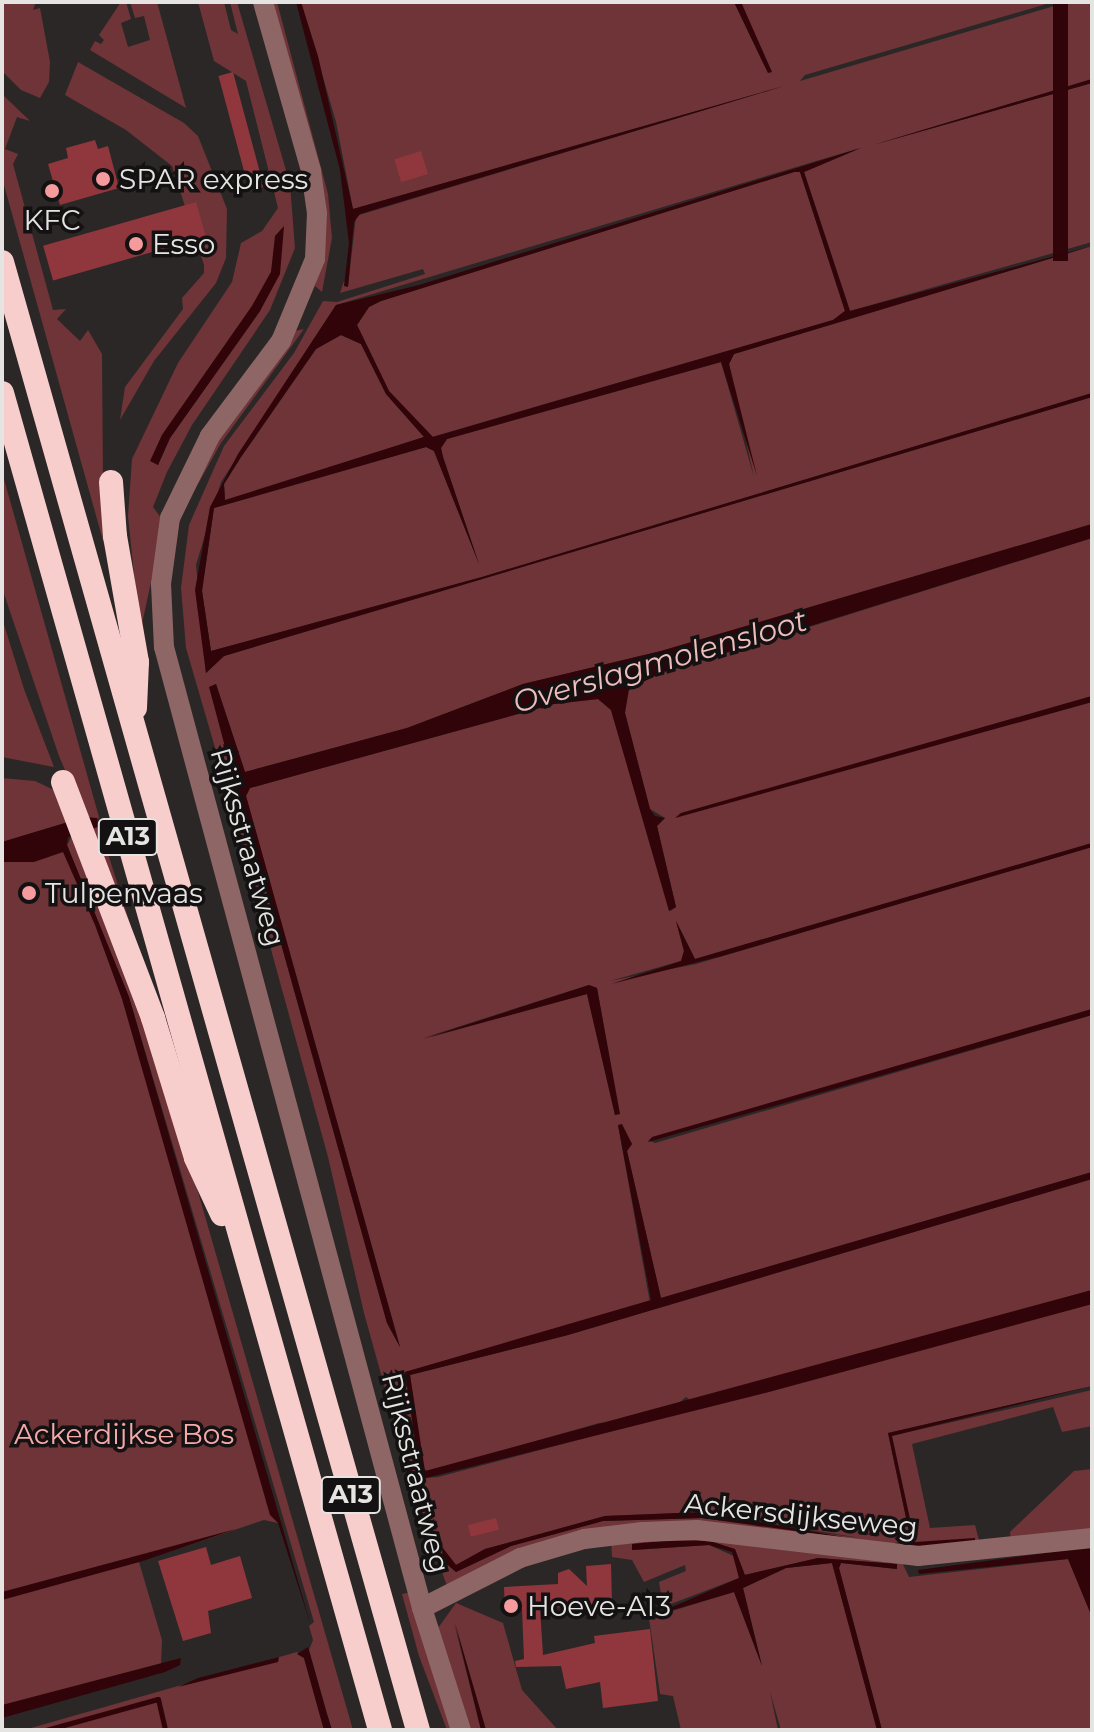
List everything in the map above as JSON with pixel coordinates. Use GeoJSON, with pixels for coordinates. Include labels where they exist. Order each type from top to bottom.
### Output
{"type":"FeatureCollection","features":[{"type":"Feature","properties":{"kind":"highway","name":"A13"},"geometry":{"type":"LineString","coordinates":[[2,262],[418,1730]]}},
{"type":"Feature","properties":{"kind":"highway","name":"A13"},"geometry":{"type":"LineString","coordinates":[[2,393],[380,1730]]}},
{"type":"Feature","properties":{"kind":"highway","name":"A13"},"geometry":{"type":"LineString","coordinates":[[111,482],[115,536],[137,662],[134,726]]}},
{"type":"Feature","properties":{"kind":"highway","name":"A13"},"geometry":{"type":"LineString","coordinates":[[63,782],[88,840],[153,1018],[196,1158],[253,1282]]}},
{"type":"Feature","properties":{"kind":"street","name":"Rijksstraatweg"},"geometry":{"type":"LineString","coordinates":[[263,2],[313,183],[315,259],[281,341],[210,436],[170,518],[161,584],[164,647],[422,1608],[461,1730]]}},
{"type":"Feature","properties":{"kind":"street","name":"Ackersdijkseweg"},"geometry":{"type":"LineString","coordinates":[[422,1608],[520,1558],[584,1539],[632,1533],[697,1530],[918,1556],[1092,1538]]}},
{"type":"Feature","properties":{"kind":"green space"},"geometry":{"type":"Polygon","coordinates":[[[2,2],[36,2],[33,10],[40,8],[50,62],[49,82],[40,98],[21,90],[2,71],[2,2]]]}},
{"type":"Feature","properties":{"kind":"green space"},"geometry":{"type":"Polygon","coordinates":[[[121,2],[126,2],[131,19],[121,23],[128,47],[150,40],[144,16],[135,18],[130,2],[157,2],[186,108],[90,50],[95,41],[101,44],[104,40],[99,35],[121,2]]]}},
{"type":"Feature","properties":{"kind":"green space"},"geometry":{"type":"Polygon","coordinates":[[[198,2],[224,2],[231,30],[238,34],[230,2],[237,2],[290,184],[295,248],[270,310],[192,425],[167,472],[153,507],[164,522],[140,633],[128,516],[132,459],[178,363],[232,282],[241,243],[262,231],[278,208],[246,81],[214,61],[198,2]],[[284,227],[271,272],[252,306],[162,435],[151,461],[158,465],[170,438],[260,311],[284,227]]]}},
{"type":"Feature","properties":{"kind":"green space"},"geometry":{"type":"Polygon","coordinates":[[[271,2],[277,2],[328,194],[332,238],[322,292],[315,286],[322,261],[271,2]]]}},
{"type":"Feature","properties":{"kind":"green space"},"geometry":{"type":"Polygon","coordinates":[[[301,2],[734,2],[768,73],[741,2],[1053,2],[805,75],[800,81],[1068,2],[1092,2],[1092,79],[873,145],[1092,83],[1092,242],[850,311],[804,172],[860,148],[336,305],[221,482],[196,565],[206,673],[224,656],[1092,397],[1092,524],[661,651],[523,684],[407,728],[245,772],[216,684],[210,687],[231,769],[225,782],[186,648],[181,588],[189,525],[224,446],[294,353],[323,301],[337,302],[425,274],[423,269],[340,293],[344,281],[348,286],[356,216],[784,86],[353,209],[336,122],[301,2]]]}},
{"type":"Feature","properties":{"kind":"green space"},"geometry":{"type":"Polygon","coordinates":[[[78,62],[184,123],[198,136],[227,209],[226,258],[216,283],[154,361],[120,420],[125,387],[183,309],[182,298],[204,273],[204,265],[172,166],[126,130],[65,95],[78,62]]]}},
{"type":"Feature","properties":{"kind":"green space"},"geometry":{"type":"Polygon","coordinates":[[[2,94],[30,121],[17,117],[5,149],[18,154],[13,164],[53,310],[66,309],[57,319],[80,341],[88,330],[102,354],[103,482],[112,573],[2,178],[2,94]]]}},
{"type":"Feature","properties":{"kind":"green space"},"geometry":{"type":"Polygon","coordinates":[[[800,172],[845,311],[833,320],[432,437],[389,391],[357,325],[369,307],[381,301],[800,172]]]}},
{"type":"Feature","properties":{"kind":"green space"},"geometry":{"type":"Polygon","coordinates":[[[1092,246],[1092,393],[482,577],[211,651],[202,591],[214,508],[426,447],[434,451],[479,564],[443,457],[441,448],[447,439],[721,362],[754,477],[729,364],[734,354],[1092,246]]]}},
{"type":"Feature","properties":{"kind":"green space"},"geometry":{"type":"Polygon","coordinates":[[[304,329],[221,443],[198,484],[194,482],[216,440],[294,331],[304,329]]]}},
{"type":"Feature","properties":{"kind":"green space"},"geometry":{"type":"Polygon","coordinates":[[[341,335],[361,344],[386,394],[424,437],[225,501],[224,484],[316,349],[341,335]]]}},
{"type":"Feature","properties":{"kind":"green space"},"geometry":{"type":"Polygon","coordinates":[[[2,472],[98,819],[85,817],[59,756],[2,588],[2,472]]]}},
{"type":"Feature","properties":{"kind":"green space"},"geometry":{"type":"Polygon","coordinates":[[[1092,538],[1092,696],[674,816],[1092,702],[1092,843],[695,959],[676,921],[684,951],[681,961],[610,981],[696,964],[1092,847],[1092,1009],[648,1140],[655,1143],[1092,1015],[1092,1172],[661,1298],[627,1151],[632,1144],[618,1125],[650,1303],[405,1372],[419,1467],[426,1478],[438,1477],[1092,1304],[1092,1386],[888,1433],[911,1541],[887,1544],[923,1548],[974,1543],[975,1539],[915,1543],[891,1436],[1092,1390],[1092,1426],[1062,1432],[1053,1407],[912,1444],[930,1528],[975,1525],[980,1544],[975,1548],[906,1551],[866,1542],[832,1545],[672,1526],[555,1542],[447,1586],[416,1500],[364,1313],[328,1157],[230,800],[238,798],[242,804],[387,1323],[400,1347],[246,796],[250,788],[554,704],[598,699],[611,710],[670,911],[676,907],[657,826],[665,818],[650,809],[625,713],[625,695],[638,681],[1092,538]],[[589,985],[423,1038],[587,994],[615,1115],[619,1114],[597,988],[589,985]],[[703,1512],[605,1516],[485,1549],[456,1565],[442,1547],[443,1561],[456,1572],[511,1546],[603,1521],[702,1518],[860,1538],[703,1512]]]}},
{"type":"Feature","properties":{"kind":"green space"},"geometry":{"type":"Polygon","coordinates":[[[2,618],[24,689],[54,767],[2,757],[2,618]]]}},
{"type":"Feature","properties":{"kind":"green space"},"geometry":{"type":"Polygon","coordinates":[[[2,778],[35,781],[54,790],[75,820],[2,842],[2,778]]]}},
{"type":"Feature","properties":{"kind":"green space"},"geometry":{"type":"Polygon","coordinates":[[[99,825],[138,949],[90,829],[99,825]]]}},
{"type":"Feature","properties":{"kind":"green space"},"geometry":{"type":"Polygon","coordinates":[[[73,834],[158,1053],[353,1730],[332,1730],[327,1714],[309,1650],[313,1640],[309,1626],[314,1622],[129,997],[67,845],[73,834]]]}},
{"type":"Feature","properties":{"kind":"green space","name":"Ackerdijkse Bos"},"geometry":{"type":"Polygon","coordinates":[[[60,843],[112,958],[278,1523],[264,1520],[139,1562],[162,1640],[161,1665],[2,1713],[2,854],[60,843]]]}},
{"type":"Feature","properties":{"kind":"green space"},"geometry":{"type":"Polygon","coordinates":[[[1092,1179],[1092,1290],[693,1402],[686,1397],[673,1408],[623,1421],[599,1423],[428,1472],[423,1467],[410,1375],[568,1335],[1092,1179]]]}},
{"type":"Feature","properties":{"kind":"green space"},"geometry":{"type":"Polygon","coordinates":[[[1092,1469],[1092,1529],[1011,1544],[1010,1532],[1074,1471],[1092,1469]]]}},
{"type":"Feature","properties":{"kind":"green space"},"geometry":{"type":"Polygon","coordinates":[[[697,1534],[900,1558],[909,1577],[1068,1559],[1092,1617],[1092,1730],[882,1730],[839,1568],[841,1563],[897,1569],[897,1564],[818,1558],[744,1575],[735,1550],[710,1541],[632,1544],[633,1550],[709,1545],[736,1557],[739,1578],[663,1607],[659,1582],[686,1571],[685,1565],[644,1582],[632,1560],[612,1557],[611,1540],[697,1534]]]}},
{"type":"Feature","properties":{"kind":"green space"},"geometry":{"type":"Polygon","coordinates":[[[832,1563],[877,1730],[781,1730],[770,1692],[778,1730],[681,1730],[673,1696],[660,1694],[649,1618],[734,1592],[762,1666],[743,1588],[786,1568],[832,1563]]]}},
{"type":"Feature","properties":{"kind":"green space"},"geometry":{"type":"Polygon","coordinates":[[[412,1592],[454,1730],[447,1730],[419,1656],[402,1594],[412,1592]]]}},
{"type":"Feature","properties":{"kind":"green space"},"geometry":{"type":"Polygon","coordinates":[[[456,1603],[503,1623],[522,1690],[558,1730],[486,1730],[454,1623],[481,1730],[469,1730],[438,1628],[456,1603]]]}},
{"type":"Feature","properties":{"kind":"green space"},"geometry":{"type":"Polygon","coordinates":[[[297,1652],[304,1658],[324,1730],[24,1730],[297,1652]]]}},
{"type":"Feature","properties":{"kind":"water"},"geometry":{"type":"Polygon","coordinates":[[[296,2],[301,2],[318,56],[353,209],[784,86],[360,214],[354,222],[348,287],[344,286],[349,243],[340,170],[296,2]]]}},
{"type":"Feature","properties":{"kind":"water"},"geometry":{"type":"Polygon","coordinates":[[[734,2],[741,2],[772,72],[768,73],[734,2]]]}},
{"type":"Feature","properties":{"kind":"water"},"geometry":{"type":"Polygon","coordinates":[[[1053,2],[1068,2],[1068,261],[1053,261],[1053,2]]]}},
{"type":"Feature","properties":{"kind":"water"},"geometry":{"type":"Polygon","coordinates":[[[1092,79],[1092,83],[873,145],[1029,98],[1092,79]]]}},
{"type":"Feature","properties":{"kind":"water"},"geometry":{"type":"Polygon","coordinates":[[[861,148],[804,172],[850,311],[1092,246],[734,354],[729,364],[757,476],[721,362],[447,439],[441,448],[443,457],[479,564],[434,451],[426,447],[214,508],[202,591],[211,651],[482,577],[1092,393],[1092,397],[224,656],[206,673],[195,590],[210,507],[238,454],[336,305],[419,285],[861,148]],[[800,172],[381,301],[369,307],[357,325],[389,391],[433,437],[833,320],[845,311],[800,172]],[[341,335],[316,349],[224,484],[225,500],[424,437],[386,394],[361,344],[341,335]]]}},
{"type":"Feature","properties":{"kind":"water"},"geometry":{"type":"Polygon","coordinates":[[[284,226],[280,274],[260,311],[170,438],[158,465],[150,461],[162,435],[252,306],[271,272],[275,236],[284,226]]]}},
{"type":"Feature","properties":{"kind":"water","name":"Overslagmolensloot"},"geometry":{"type":"Polygon","coordinates":[[[1092,524],[1092,538],[663,672],[629,689],[625,713],[650,809],[655,816],[665,818],[657,826],[676,907],[669,911],[611,710],[598,699],[554,704],[250,788],[246,796],[400,1347],[387,1323],[242,804],[238,798],[230,800],[225,782],[231,769],[209,687],[216,684],[245,772],[407,728],[523,684],[661,651],[1092,524]]]}},
{"type":"Feature","properties":{"kind":"water"},"geometry":{"type":"Polygon","coordinates":[[[1092,696],[1092,702],[675,818],[681,813],[1092,696]]]}},
{"type":"Feature","properties":{"kind":"water"},"geometry":{"type":"Polygon","coordinates":[[[85,817],[97,818],[98,827],[68,837],[67,845],[129,997],[311,1626],[278,1523],[270,1515],[122,999],[95,925],[63,852],[34,862],[2,862],[2,842],[85,817]]]}},
{"type":"Feature","properties":{"kind":"water"},"geometry":{"type":"Polygon","coordinates":[[[1092,843],[1092,847],[722,956],[611,984],[681,961],[684,951],[676,921],[695,959],[1092,843]]]}},
{"type":"Feature","properties":{"kind":"water"},"geometry":{"type":"Polygon","coordinates":[[[589,985],[597,988],[620,1114],[615,1115],[587,994],[423,1039],[589,985]]]}},
{"type":"Feature","properties":{"kind":"water"},"geometry":{"type":"Polygon","coordinates":[[[1092,1009],[1092,1015],[648,1142],[652,1137],[1092,1009]]]}},
{"type":"Feature","properties":{"kind":"water"},"geometry":{"type":"Polygon","coordinates":[[[622,1124],[632,1144],[627,1151],[661,1298],[1092,1172],[1092,1179],[568,1335],[410,1375],[425,1471],[1092,1290],[1092,1304],[769,1392],[426,1478],[419,1467],[405,1372],[651,1300],[618,1125],[622,1124]]]}},
{"type":"Feature","properties":{"kind":"water"},"geometry":{"type":"Polygon","coordinates":[[[1092,1386],[892,1436],[915,1542],[975,1538],[975,1543],[923,1548],[887,1544],[911,1541],[888,1433],[1092,1386]]]}},
{"type":"Feature","properties":{"kind":"water"},"geometry":{"type":"Polygon","coordinates":[[[703,1512],[860,1540],[702,1518],[603,1521],[511,1546],[456,1572],[443,1561],[442,1547],[456,1565],[485,1549],[605,1516],[703,1512]]]}},
{"type":"Feature","properties":{"kind":"water"},"geometry":{"type":"Polygon","coordinates":[[[236,1529],[143,1561],[2,1600],[2,1592],[236,1529]]]}},
{"type":"Feature","properties":{"kind":"water"},"geometry":{"type":"Polygon","coordinates":[[[673,1540],[710,1541],[735,1549],[745,1575],[818,1558],[897,1564],[897,1569],[841,1563],[839,1568],[882,1730],[877,1730],[832,1563],[786,1568],[743,1588],[762,1666],[734,1592],[649,1617],[739,1578],[732,1552],[709,1545],[632,1550],[632,1544],[673,1540]]]}},
{"type":"Feature","properties":{"kind":"water"},"geometry":{"type":"Polygon","coordinates":[[[1092,1547],[1092,1617],[1068,1559],[919,1574],[918,1570],[1092,1547]]]}},
{"type":"Feature","properties":{"kind":"water"},"geometry":{"type":"Polygon","coordinates":[[[455,1623],[486,1730],[481,1730],[455,1623]]]}},
{"type":"Feature","properties":{"kind":"water"},"geometry":{"type":"Polygon","coordinates":[[[308,1647],[332,1730],[324,1730],[304,1658],[297,1654],[308,1647]]]}},
{"type":"Feature","properties":{"kind":"water"},"geometry":{"type":"Polygon","coordinates":[[[279,1657],[278,1662],[178,1687],[198,1678],[279,1657]]]}},
{"type":"Feature","properties":{"kind":"water"},"geometry":{"type":"Polygon","coordinates":[[[181,1658],[180,1665],[165,1672],[2,1718],[2,1705],[181,1658]]]}},
{"type":"Feature","properties":{"kind":"building"},"geometry":{"type":"Polygon","coordinates":[[[233,72],[264,187],[249,191],[219,76],[233,72]]]}},
{"type":"Feature","properties":{"kind":"building"},"geometry":{"type":"Polygon","coordinates":[[[95,140],[98,149],[108,146],[119,188],[60,205],[48,164],[68,158],[66,148],[95,140]]]}},
{"type":"Feature","properties":{"kind":"building"},"geometry":{"type":"Polygon","coordinates":[[[421,151],[428,174],[401,182],[394,159],[421,151]]]}},
{"type":"Feature","properties":{"kind":"building"},"geometry":{"type":"Polygon","coordinates":[[[196,202],[206,237],[53,280],[43,246],[196,202]]]}},
{"type":"Feature","properties":{"kind":"building"},"geometry":{"type":"Polygon","coordinates":[[[496,1518],[499,1530],[471,1537],[468,1525],[496,1518]]]}},
{"type":"Feature","properties":{"kind":"building"},"geometry":{"type":"Polygon","coordinates":[[[206,1547],[211,1565],[240,1556],[252,1598],[208,1611],[211,1633],[183,1641],[158,1561],[206,1547]]]}},
{"type":"Feature","properties":{"kind":"building"},"geometry":{"type":"Polygon","coordinates":[[[611,1564],[612,1605],[540,1608],[543,1655],[595,1643],[594,1636],[650,1629],[658,1701],[603,1708],[600,1682],[566,1689],[561,1666],[516,1667],[515,1661],[524,1659],[522,1609],[505,1610],[504,1587],[558,1584],[558,1573],[569,1569],[587,1586],[586,1566],[611,1564]]]}},
{"type":"Feature","properties":{"kind":"waterway"},"geometry":{"type":"LineString","coordinates":[[46,1730],[158,1699],[165,1730]]}},
{"type":"Feature","properties":{"kind":"place","name":"SPAR express"},"geometry":{"type":"Point","coordinates":[103,179]}},
{"type":"Feature","properties":{"kind":"place","name":"KFC"},"geometry":{"type":"Point","coordinates":[52,191]}},
{"type":"Feature","properties":{"kind":"place","name":"Esso"},"geometry":{"type":"Point","coordinates":[136,244]}},
{"type":"Feature","properties":{"kind":"place","name":"Tulpenvaas"},"geometry":{"type":"Point","coordinates":[29,893]}},
{"type":"Feature","properties":{"kind":"place","name":"Hoeve-A13"},"geometry":{"type":"Point","coordinates":[511,1606]}}]}
